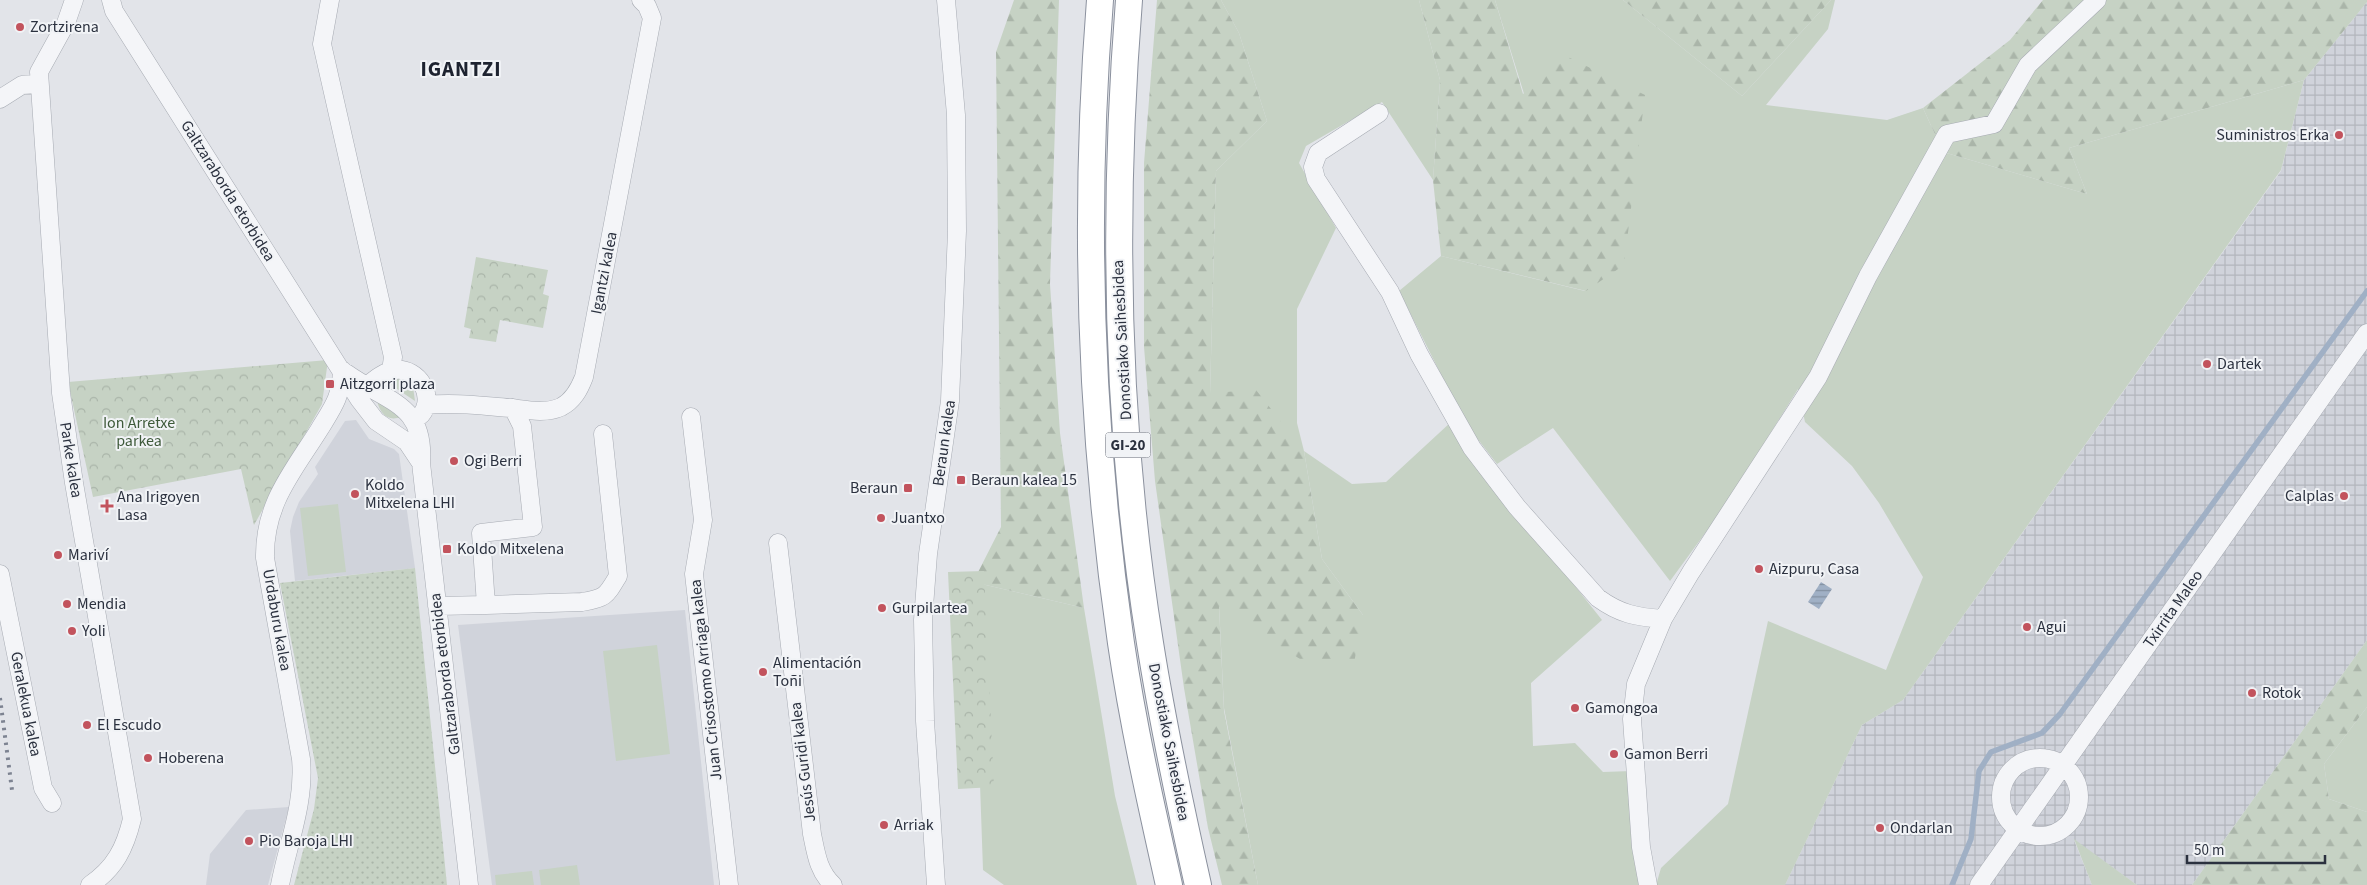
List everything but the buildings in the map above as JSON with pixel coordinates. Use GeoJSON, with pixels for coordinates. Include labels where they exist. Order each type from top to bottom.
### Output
{"type":"FeatureCollection","features":[{"type":"Feature","properties":{"kind":"highway","name":"Donostiako Saihesbidea"},"geometry":{"type":"LineString","coordinates":[[1100,0],[1093,99],[1089,244],[1096,419],[1102,492],[1121,645],[1142,762],[1169,885]]}},
{"type":"Feature","properties":{"kind":"highway","name":"Donostiako Saihesbidea"},"geometry":{"type":"LineString","coordinates":[[1128,0],[1121,102],[1118,243],[1120,331],[1130,481],[1150,642],[1176,783],[1198,885]]}},
{"type":"Feature","properties":{"kind":"street","name":"Parke kalea"},"geometry":{"type":"LineString","coordinates":[[74,0],[66,23],[39,72],[61,393],[74,483],[132,812],[126,844],[107,871],[90,885]]}},
{"type":"Feature","properties":{"kind":"street","name":"Parke kalea"},"geometry":{"type":"LineString","coordinates":[[66,23],[87,0]]}},
{"type":"Feature","properties":{"kind":"street","name":"Galtzaraborda etorbidea"},"geometry":{"type":"LineString","coordinates":[[100,0],[112,6],[342,370],[354,392],[376,421],[407,442],[421,463]]}},
{"type":"Feature","properties":{"kind":"street"},"geometry":{"type":"LineString","coordinates":[[330,0],[322,44],[393,357],[391,371]]}},
{"type":"Feature","properties":{"kind":"street","name":"Igantzi kalea"},"geometry":{"type":"LineString","coordinates":[[426,405],[446,404],[542,411],[561,407],[573,398],[584,377],[652,18],[647,6],[641,0]]}},
{"type":"Feature","properties":{"kind":"street","name":"Beraun kalea"},"geometry":{"type":"LineString","coordinates":[[936,885],[925,721],[923,620],[928,554],[950,401],[957,231],[956,115],[946,0]]}},
{"type":"Feature","properties":{"kind":"street"},"geometry":{"type":"LineString","coordinates":[[1648,885],[1641,847],[1632,719],[1636,684],[1663,619],[1696,564],[1818,377],[1868,276],[1946,134],[1994,124],[2028,66],[2097,0]]}},
{"type":"Feature","properties":{"kind":"street"},"geometry":{"type":"LineString","coordinates":[[0,99],[22,85],[39,84]]}},
{"type":"Feature","properties":{"kind":"street"},"geometry":{"type":"LineString","coordinates":[[1379,113],[1318,152],[1313,167],[1316,179],[1390,292],[1419,354],[1472,448],[1517,507],[1598,598],[1614,610],[1638,617],[1663,619]]}},
{"type":"Feature","properties":{"kind":"street","name":"Txirrita Maleo"},"geometry":{"type":"LineString","coordinates":[[1979,885],[2367,333]]}},
{"type":"Feature","properties":{"kind":"street","name":"Urdaburu kalea"},"geometry":{"type":"LineString","coordinates":[[280,885],[302,795],[303,778],[266,558],[265,537],[269,517],[277,496],[354,392],[342,370]]}},
{"type":"Feature","properties":{"kind":"street"},"geometry":{"type":"LineString","coordinates":[[354,392],[391,371],[403,371],[416,377],[426,391],[426,405],[423,414],[414,421],[386,429]]}},
{"type":"Feature","properties":{"kind":"street","name":"Galtzaraborda etorbidea"},"geometry":{"type":"LineString","coordinates":[[354,392],[397,404],[414,421],[419,429],[422,443],[421,463],[469,885]]}},
{"type":"Feature","properties":{"kind":"street"},"geometry":{"type":"LineString","coordinates":[[486,605],[481,533],[533,527],[522,426],[513,408]]}},
{"type":"Feature","properties":{"kind":"street","name":"Juan Crisostomo Arriaga kalea"},"geometry":{"type":"LineString","coordinates":[[691,416],[702,520],[694,574],[729,885]]}},
{"type":"Feature","properties":{"kind":"street"},"geometry":{"type":"LineString","coordinates":[[437,606],[582,602],[596,600],[607,595],[618,576],[604,434]]}},
{"type":"Feature","properties":{"kind":"street","name":"Jesús Guridi kalea"},"geometry":{"type":"LineString","coordinates":[[778,543],[812,834],[818,864],[826,878],[833,885]]}},
{"type":"Feature","properties":{"kind":"street","name":"Geralekua kalea"},"geometry":{"type":"LineString","coordinates":[[0,574],[44,788],[52,803]]}},
{"type":"Feature","properties":{"kind":"street"},"geometry":{"type":"LineString","coordinates":[[2047,758],[2063,765],[2072,773],[2077,782],[2079,805],[2075,815],[2060,831],[2038,837],[2011,824],[2002,808],[2001,790],[2008,774],[2021,762],[2029,759],[2047,758]]}},
{"type":"Feature","properties":{"kind":"shaded area"},"geometry":{"type":"Polygon","coordinates":[[[2367,2],[2367,640],[2192,885],[2137,885],[2074,840],[2092,885],[1785,885],[1862,725],[1903,700],[2281,171],[2304,80],[2367,2]]]}},
{"type":"Feature","properties":{"kind":"shaded area","name":"Koldo Mitxelena LHI"},"geometry":{"type":"Polygon","coordinates":[[[356,420],[369,439],[394,449],[399,454],[415,568],[295,581],[290,531],[293,517],[299,502],[318,474],[315,467],[345,421],[356,420]]]}},
{"type":"Feature","properties":{"kind":"shaded area"},"geometry":{"type":"Polygon","coordinates":[[[685,610],[714,885],[492,885],[458,625],[685,610]]]}},
{"type":"Feature","properties":{"kind":"shaded area","name":"Pio Baroja LHI"},"geometry":{"type":"Polygon","coordinates":[[[289,807],[268,885],[206,885],[210,854],[246,810],[289,807]]]}},
{"type":"Feature","properties":{"kind":"green space"},"geometry":{"type":"Polygon","coordinates":[[[1014,0],[1059,0],[1050,284],[1060,433],[1084,608],[973,582],[1001,527],[996,52],[1014,0]]]}},
{"type":"Feature","properties":{"kind":"green space"},"geometry":{"type":"Polygon","coordinates":[[[1157,0],[1221,0],[1239,33],[1267,121],[1216,171],[1210,393],[1256,390],[1304,451],[1322,559],[1363,615],[1354,663],[1303,661],[1219,606],[1224,711],[1258,885],[1222,885],[1208,828],[1184,688],[1155,481],[1144,347],[1144,163],[1157,0]]]}},
{"type":"Feature","properties":{"kind":"green space"},"geometry":{"type":"Polygon","coordinates":[[[1221,0],[1419,0],[1440,80],[1433,180],[1382,102],[1306,146],[1299,163],[1336,228],[1297,309],[1297,423],[1304,451],[1210,394],[1216,171],[1267,121],[1239,33],[1221,0]]]}},
{"type":"Feature","properties":{"kind":"green space"},"geometry":{"type":"Polygon","coordinates":[[[1419,0],[1495,0],[1523,94],[1564,55],[1645,95],[1624,265],[1586,291],[1441,256],[1433,180],[1440,80],[1419,0]]]}},
{"type":"Feature","properties":{"kind":"green space"},"geometry":{"type":"Polygon","coordinates":[[[1495,0],[1623,0],[1742,96],[1831,0],[1835,0],[1828,29],[1766,105],[1887,120],[1923,108],[1943,152],[2087,194],[2069,148],[2304,80],[2281,170],[1903,700],[1862,725],[1785,885],[1656,885],[1661,868],[1728,804],[1768,621],[1886,670],[1923,577],[1879,503],[1852,466],[1805,422],[1798,389],[1725,506],[1670,581],[1553,428],[1497,464],[1466,424],[1399,291],[1441,256],[1585,291],[1495,0]]]}},
{"type":"Feature","properties":{"kind":"green space"},"geometry":{"type":"Polygon","coordinates":[[[1623,0],[1831,0],[1742,96],[1623,0]]]}},
{"type":"Feature","properties":{"kind":"green space"},"geometry":{"type":"Polygon","coordinates":[[[2043,0],[2367,0],[2367,2],[2304,80],[2069,148],[2087,194],[1943,152],[1923,108],[2010,40],[2043,0]]]}},
{"type":"Feature","properties":{"kind":"green space"},"geometry":{"type":"Polygon","coordinates":[[[476,257],[548,270],[543,294],[549,296],[543,328],[500,320],[496,342],[469,338],[471,329],[464,327],[476,257]]]}},
{"type":"Feature","properties":{"kind":"green space","name":"Ion Arretxe parkea"},"geometry":{"type":"Polygon","coordinates":[[[328,360],[322,404],[254,525],[241,469],[93,497],[68,382],[328,360]]]}},
{"type":"Feature","properties":{"kind":"green space"},"geometry":{"type":"Polygon","coordinates":[[[398,379],[405,380],[413,387],[415,401],[388,383],[398,379]]]}},
{"type":"Feature","properties":{"kind":"green space"},"geometry":{"type":"Polygon","coordinates":[[[377,401],[401,417],[392,418],[382,413],[377,401]]]}},
{"type":"Feature","properties":{"kind":"green space"},"geometry":{"type":"Polygon","coordinates":[[[1451,422],[1504,497],[1602,620],[1531,683],[1533,746],[1575,743],[1603,772],[1632,771],[1643,885],[1258,885],[1224,708],[1219,605],[1363,615],[1322,559],[1304,451],[1352,484],[1386,482],[1451,422]]]}},
{"type":"Feature","properties":{"kind":"green space"},"geometry":{"type":"Polygon","coordinates":[[[338,504],[346,572],[308,576],[300,508],[338,504]]]}},
{"type":"Feature","properties":{"kind":"green space"},"geometry":{"type":"Polygon","coordinates":[[[415,568],[447,885],[294,885],[314,809],[318,778],[280,583],[415,568]]]}},
{"type":"Feature","properties":{"kind":"green space"},"geometry":{"type":"Polygon","coordinates":[[[984,571],[994,787],[958,789],[948,572],[984,571]]]}},
{"type":"Feature","properties":{"kind":"green space"},"geometry":{"type":"Polygon","coordinates":[[[973,582],[1084,608],[1115,796],[1137,885],[1004,885],[983,870],[973,582]]]}},
{"type":"Feature","properties":{"kind":"green space"},"geometry":{"type":"Polygon","coordinates":[[[2367,640],[2367,707],[2324,764],[2329,799],[2367,812],[2367,885],[2192,885],[2367,640]]]}},
{"type":"Feature","properties":{"kind":"green space"},"geometry":{"type":"Polygon","coordinates":[[[657,645],[670,754],[616,761],[603,651],[657,645]]]}},
{"type":"Feature","properties":{"kind":"green space"},"geometry":{"type":"Polygon","coordinates":[[[2367,707],[2367,812],[2329,799],[2324,764],[2367,707]]]}},
{"type":"Feature","properties":{"kind":"green space"},"geometry":{"type":"Polygon","coordinates":[[[2074,839],[2137,885],[2092,885],[2074,839]]]}},
{"type":"Feature","properties":{"kind":"green space"},"geometry":{"type":"Polygon","coordinates":[[[577,865],[580,885],[541,885],[539,870],[577,865]]]}},
{"type":"Feature","properties":{"kind":"green space"},"geometry":{"type":"Polygon","coordinates":[[[532,871],[534,885],[496,885],[495,875],[532,871]]]}},
{"type":"Feature","properties":{"kind":"water"},"geometry":{"type":"Polygon","coordinates":[[[1821,582],[1832,589],[1819,609],[1808,602],[1821,582]]]}},
{"type":"Feature","properties":{"kind":"waterway"},"geometry":{"type":"LineString","coordinates":[[1952,885],[1971,839],[1979,771],[1991,752],[2042,733],[2060,714],[2367,291]]}},
{"type":"Feature","properties":{"kind":"railway"},"geometry":{"type":"LineString","coordinates":[[0,698],[12,790]]}},
{"type":"Feature","properties":{"kind":"place","name":"Zortzirena"},"geometry":{"type":"Point","coordinates":[20,27]}},
{"type":"Feature","properties":{"kind":"place","name":"Suministros Erka"},"geometry":{"type":"Point","coordinates":[2339,135]}},
{"type":"Feature","properties":{"kind":"place","name":"Dartek"},"geometry":{"type":"Point","coordinates":[2207,364]}},
{"type":"Feature","properties":{"kind":"place","name":"Aitzgorri plaza"},"geometry":{"type":"Point","coordinates":[330,384]}},
{"type":"Feature","properties":{"kind":"place","name":"Ogi Berri"},"geometry":{"type":"Point","coordinates":[454,461]}},
{"type":"Feature","properties":{"kind":"place","name":"Beraun kalea 15"},"geometry":{"type":"Point","coordinates":[961,480]}},
{"type":"Feature","properties":{"kind":"place","name":"Beraun"},"geometry":{"type":"Point","coordinates":[908,488]}},
{"type":"Feature","properties":{"kind":"place","name":"Koldo Mitxelena LHI"},"geometry":{"type":"Point","coordinates":[355,494]}},
{"type":"Feature","properties":{"kind":"place","name":"Calplas"},"geometry":{"type":"Point","coordinates":[2344,496]}},
{"type":"Feature","properties":{"kind":"place","name":"Ana Irigoyen Lasa"},"geometry":{"type":"Point","coordinates":[107,506]}},
{"type":"Feature","properties":{"kind":"place","name":"Juantxo"},"geometry":{"type":"Point","coordinates":[881,518]}},
{"type":"Feature","properties":{"kind":"place","name":"Koldo Mitxelena"},"geometry":{"type":"Point","coordinates":[447,549]}},
{"type":"Feature","properties":{"kind":"place","name":"Mariví"},"geometry":{"type":"Point","coordinates":[58,555]}},
{"type":"Feature","properties":{"kind":"place","name":"Aizpuru, Casa"},"geometry":{"type":"Point","coordinates":[1759,569]}},
{"type":"Feature","properties":{"kind":"place","name":"Mendia"},"geometry":{"type":"Point","coordinates":[67,604]}},
{"type":"Feature","properties":{"kind":"place","name":"Gurpilartea"},"geometry":{"type":"Point","coordinates":[882,608]}},
{"type":"Feature","properties":{"kind":"place","name":"Agui"},"geometry":{"type":"Point","coordinates":[2027,627]}},
{"type":"Feature","properties":{"kind":"place","name":"Yoli"},"geometry":{"type":"Point","coordinates":[72,631]}},
{"type":"Feature","properties":{"kind":"place","name":"Alimentación Toñi"},"geometry":{"type":"Point","coordinates":[763,672]}},
{"type":"Feature","properties":{"kind":"place","name":"Rotok"},"geometry":{"type":"Point","coordinates":[2252,693]}},
{"type":"Feature","properties":{"kind":"place","name":"Gamongoa"},"geometry":{"type":"Point","coordinates":[1575,708]}},
{"type":"Feature","properties":{"kind":"place","name":"El Escudo"},"geometry":{"type":"Point","coordinates":[87,725]}},
{"type":"Feature","properties":{"kind":"place","name":"Gamon Berri"},"geometry":{"type":"Point","coordinates":[1614,754]}},
{"type":"Feature","properties":{"kind":"place","name":"Hoberena"},"geometry":{"type":"Point","coordinates":[148,758]}},
{"type":"Feature","properties":{"kind":"place","name":"Arriak"},"geometry":{"type":"Point","coordinates":[884,825]}},
{"type":"Feature","properties":{"kind":"place","name":"Ondarlan"},"geometry":{"type":"Point","coordinates":[1880,828]}},
{"type":"Feature","properties":{"kind":"place","name":"Pio Baroja LHI"},"geometry":{"type":"Point","coordinates":[249,841]}},
{"type":"Feature","properties":{"kind":"district","name":"IGANTZI"},"geometry":{"type":"Point","coordinates":[461,69]}}]}
